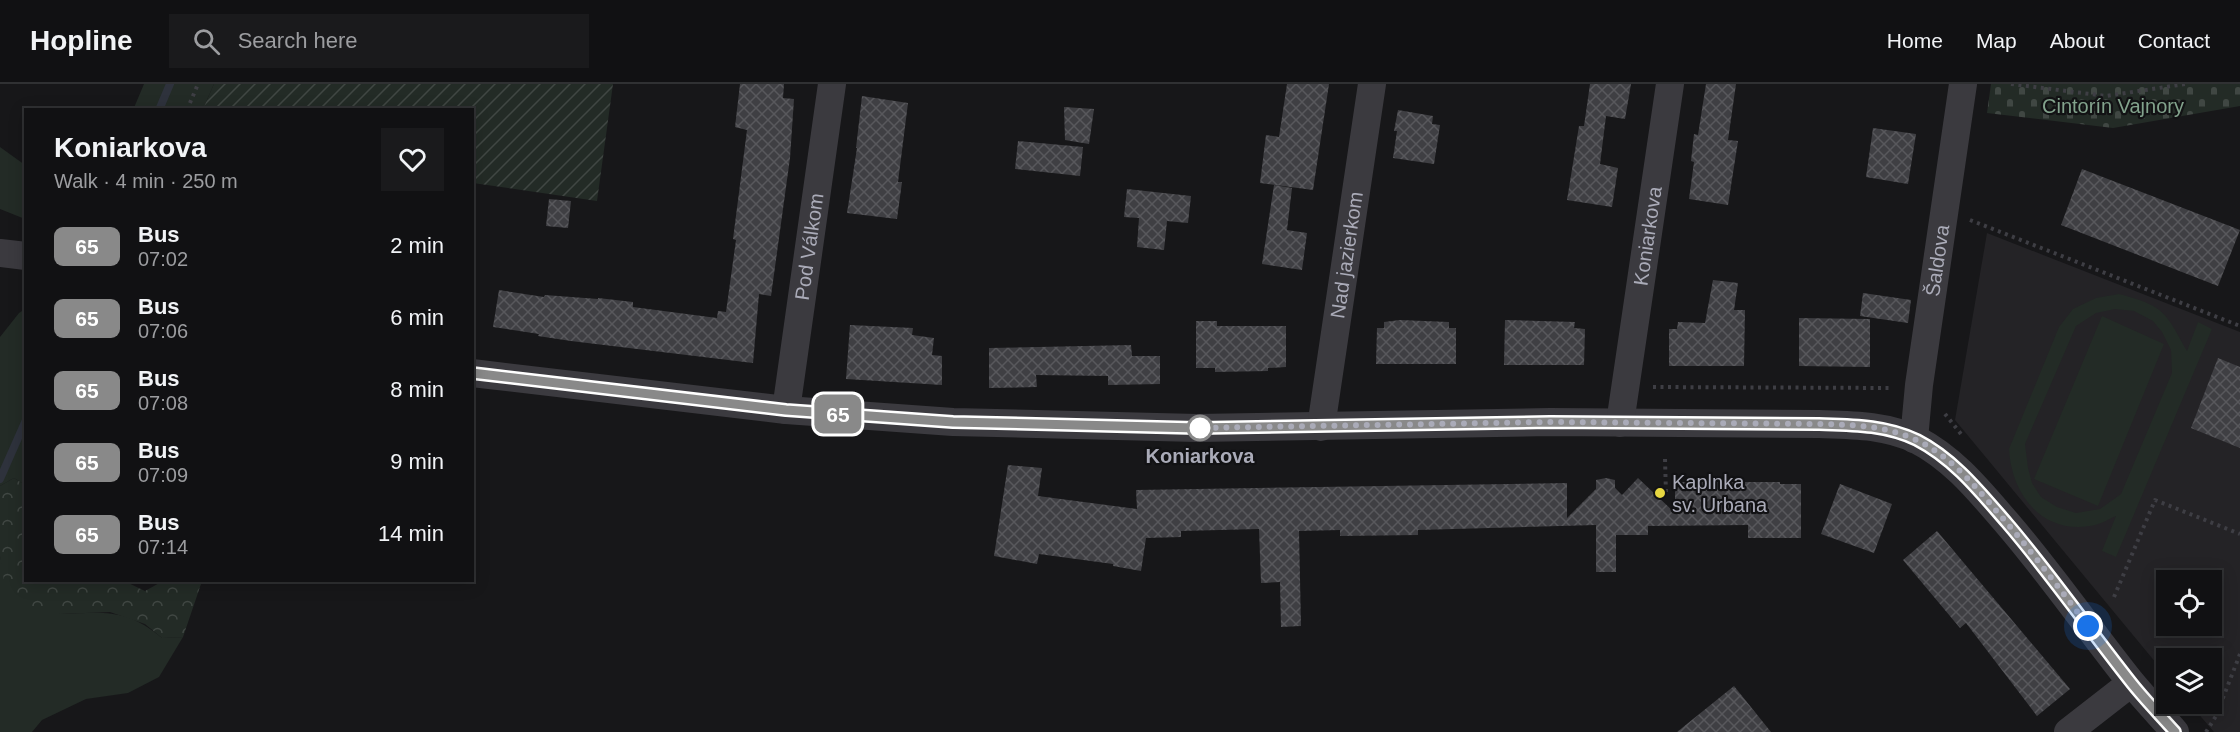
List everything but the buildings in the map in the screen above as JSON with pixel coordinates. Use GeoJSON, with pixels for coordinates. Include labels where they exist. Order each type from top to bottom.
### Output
{"type":"FeatureCollection","features":[{"type":"Feature","properties":{"kind":"street","name":"Pod Válkom"},"geometry":{"type":"LineString","coordinates":[[786,410],[832,84]]}},
{"type":"Feature","properties":{"kind":"street","name":"Nad jazierkom"},"geometry":{"type":"LineString","coordinates":[[1321,427],[1372,84]]}},
{"type":"Feature","properties":{"kind":"street","name":"Koniarkova"},"geometry":{"type":"LineString","coordinates":[[1620,423],[1670,84]]}},
{"type":"Feature","properties":{"kind":"street","name":"Šaldova"},"geometry":{"type":"LineString","coordinates":[[1914,439],[1919,385],[1963,84]]}},
{"type":"Feature","properties":{"kind":"street"},"geometry":{"type":"LineString","coordinates":[[0,253],[24,256]]}},
{"type":"Feature","properties":{"kind":"street"},"geometry":{"type":"LineString","coordinates":[[474,373],[786,410],[953,422],[1197,428],[1550,422],[1862,425],[1886,429],[1914,439],[1945,458],[1983,495],[2031,550],[2131,683],[2175,732]]}},
{"type":"Feature","properties":{"kind":"street"},"geometry":{"type":"LineString","coordinates":[[2068,732],[2131,683]]}},
{"type":"Feature","properties":{"kind":"path"},"geometry":{"type":"LineString","coordinates":[[188,108],[198,84]]}},
{"type":"Feature","properties":{"kind":"path"},"geometry":{"type":"LineString","coordinates":[[2011,84],[2106,96],[2151,87],[2185,84]]}},
{"type":"Feature","properties":{"kind":"path"},"geometry":{"type":"LineString","coordinates":[[1943,213],[1970,220],[2240,326]]}},
{"type":"Feature","properties":{"kind":"path"},"geometry":{"type":"LineString","coordinates":[[1646,387],[1892,388],[1898,382]]}},
{"type":"Feature","properties":{"kind":"path"},"geometry":{"type":"LineString","coordinates":[[1665,459],[1666,494]]}},
{"type":"Feature","properties":{"kind":"path"},"geometry":{"type":"LineString","coordinates":[[2114,597],[2155,500],[2240,534]]}},
{"type":"Feature","properties":{"kind":"path"},"geometry":{"type":"LineString","coordinates":[[2206,732],[2216,716],[2240,654]]}},
{"type":"Feature","properties":{"kind":"shaded area"},"geometry":{"type":"Polygon","coordinates":[[[1987,233],[2240,332],[2240,732],[2214,732],[2199,714],[2222,714],[2222,648],[2156,648],[2156,663],[1955,420],[1987,233]]]}},
{"type":"Feature","properties":{"kind":"green space"},"geometry":{"type":"Polygon","coordinates":[[[144,84],[214,84],[203,108],[134,108],[144,84]]]}},
{"type":"Feature","properties":{"kind":"green space"},"geometry":{"type":"Polygon","coordinates":[[[214,84],[613,84],[597,201],[474,183],[474,108],[203,108],[214,84]]]}},
{"type":"Feature","properties":{"kind":"green space","name":"Cintorín Vajnory"},"geometry":{"type":"Polygon","coordinates":[[[1991,84],[2240,84],[2240,106],[2113,128],[1987,113],[1991,84]]]}},
{"type":"Feature","properties":{"kind":"green space"},"geometry":{"type":"Polygon","coordinates":[[[0,147],[24,164],[24,219],[0,209],[0,147]]]}},
{"type":"Feature","properties":{"kind":"green space"},"geometry":{"type":"Polygon","coordinates":[[[2119,294],[2146,302],[2162,312],[2168,319],[2187,351],[2198,322],[2212,329],[2116,557],[2102,551],[2116,516],[2093,525],[2073,527],[2057,524],[2043,517],[2023,495],[2016,481],[2009,449],[2059,327],[2073,309],[2096,298],[2119,294]],[[2115,309],[2096,313],[2076,326],[2025,444],[2032,483],[2041,497],[2057,507],[2076,513],[2100,509],[2121,494],[2172,373],[2171,350],[2162,332],[2153,321],[2134,311],[2115,309]]]}},
{"type":"Feature","properties":{"kind":"green space"},"geometry":{"type":"Polygon","coordinates":[[[24,310],[24,484],[14,478],[0,486],[0,337],[24,310]]]}},
{"type":"Feature","properties":{"kind":"green space"},"geometry":{"type":"Polygon","coordinates":[[[2102,316],[2164,344],[2098,506],[2034,479],[2102,316]]]}},
{"type":"Feature","properties":{"kind":"green space"},"geometry":{"type":"Polygon","coordinates":[[[14,478],[24,484],[24,582],[126,582],[145,591],[161,582],[202,582],[183,637],[162,638],[145,624],[110,612],[60,614],[26,607],[6,593],[0,556],[0,486],[14,478]]]}},
{"type":"Feature","properties":{"kind":"green space"},"geometry":{"type":"Polygon","coordinates":[[[0,556],[2,564],[60,614],[114,614],[137,621],[162,638],[183,637],[159,677],[128,693],[86,699],[42,720],[32,732],[0,732],[0,556]]]}},
{"type":"Feature","properties":{"kind":"waterway"},"geometry":{"type":"LineString","coordinates":[[160,108],[170,84]]}},
{"type":"Feature","properties":{"kind":"waterway"},"geometry":{"type":"LineString","coordinates":[[0,479],[24,425]]}},
{"type":"Feature","properties":{"kind":"bus line","name":"65"},"geometry":{"type":"LineString","coordinates":[[474,373],[786,410],[953,422],[1197,428],[1423,426],[1550,422],[1819,424],[1862,425],[1886,429],[1931,447],[1965,476],[2031,550],[2131,683],[2175,732]]}},
{"type":"Feature","properties":{"kind":"place","name":"Koniarkova"},"geometry":{"type":"Point","coordinates":[1200,428]}},
{"type":"Feature","properties":{"kind":"place","name":"Kaplnka sv. Urbana"},"geometry":{"type":"Point","coordinates":[1660,493]}},
{"type":"Feature","properties":{"kind":"route"},"geometry":{"type":"LineString","coordinates":[[1200,428],[1197,428],[1423,426],[1550,422],[1819,424],[1862,425],[1886,429],[1931,447],[1965,476],[2031,550],[2088,626]]}}]}
